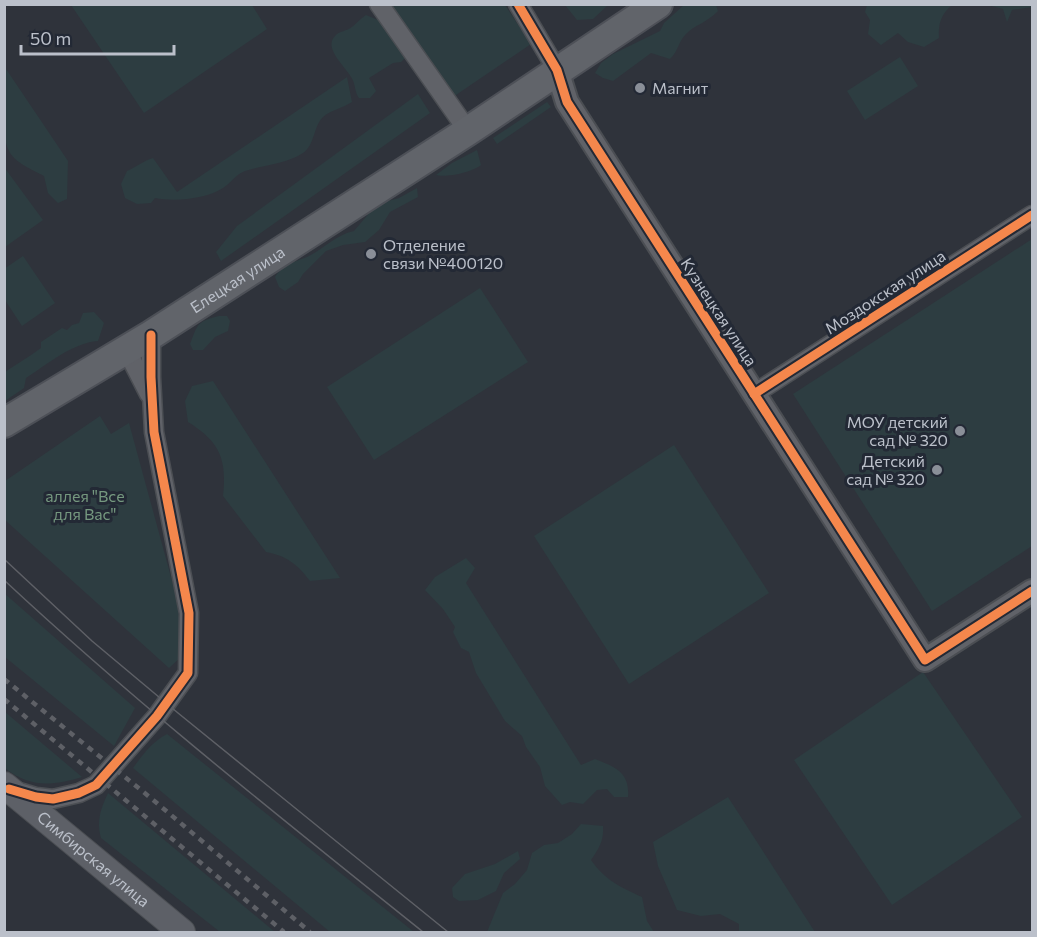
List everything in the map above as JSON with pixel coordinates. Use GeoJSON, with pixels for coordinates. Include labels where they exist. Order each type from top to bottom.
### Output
{"type":"FeatureCollection","features":[{"type":"Feature","properties":{"kind":"main road","name":"Елецкая улица"},"geometry":{"type":"LineString","coordinates":[[4,423],[151,335],[468,131],[658,4]]}},
{"type":"Feature","properties":{"kind":"main road","name":"Симбирская улица"},"geometry":{"type":"LineString","coordinates":[[7,787],[182,933]]}},
{"type":"Feature","properties":{"kind":"street"},"geometry":{"type":"LineString","coordinates":[[379,4],[468,131]]}},
{"type":"Feature","properties":{"kind":"street","name":"Кузнецкая улица"},"geometry":{"type":"LineString","coordinates":[[518,4],[557,70],[567,102],[925,660],[1032,591]]}},
{"type":"Feature","properties":{"kind":"street","name":"Моздокская улица"},"geometry":{"type":"LineString","coordinates":[[754,394],[1032,215]]}},
{"type":"Feature","properties":{"kind":"street"},"geometry":{"type":"LineString","coordinates":[[7,787],[36,797],[53,799],[79,793],[96,785],[157,716],[188,673],[189,613],[154,432],[151,335]]}},
{"type":"Feature","properties":{"kind":"street"},"geometry":{"type":"LineString","coordinates":[[126,350],[152,398]]}},
{"type":"Feature","properties":{"kind":"green space"},"geometry":{"type":"Polygon","coordinates":[[[867,4],[952,5],[941,20],[939,38],[924,47],[908,42],[898,33],[881,45],[868,34],[870,20],[865,12],[867,4]]]}},
{"type":"Feature","properties":{"kind":"green space"},"geometry":{"type":"Polygon","coordinates":[[[71,5],[252,5],[267,29],[144,113],[71,5]]]}},
{"type":"Feature","properties":{"kind":"green space"},"geometry":{"type":"Polygon","coordinates":[[[391,5],[505,5],[531,44],[453,97],[391,5]]]}},
{"type":"Feature","properties":{"kind":"green space"},"geometry":{"type":"Polygon","coordinates":[[[565,5],[608,5],[593,19],[577,20],[565,5]]]}},
{"type":"Feature","properties":{"kind":"green space"},"geometry":{"type":"Polygon","coordinates":[[[684,5],[716,5],[718,11],[686,34],[670,59],[651,53],[613,81],[595,73],[601,63],[613,54],[660,31],[664,23],[684,5]]]}},
{"type":"Feature","properties":{"kind":"green space"},"geometry":{"type":"Polygon","coordinates":[[[988,5],[1032,5],[1032,7],[1012,10],[1007,22],[1003,9],[988,5]]]}},
{"type":"Feature","properties":{"kind":"green space"},"geometry":{"type":"Polygon","coordinates":[[[366,15],[383,22],[406,57],[401,62],[393,63],[369,78],[376,91],[370,98],[359,98],[353,80],[333,51],[332,41],[337,34],[350,28],[366,15]]]}},
{"type":"Feature","properties":{"kind":"green space"},"geometry":{"type":"Polygon","coordinates":[[[900,57],[918,86],[865,120],[847,91],[900,57]]]}},
{"type":"Feature","properties":{"kind":"green space"},"geometry":{"type":"Polygon","coordinates":[[[4,66],[68,161],[67,199],[58,203],[48,193],[44,176],[20,163],[9,151],[3,122],[4,66]]]}},
{"type":"Feature","properties":{"kind":"green space"},"geometry":{"type":"Polygon","coordinates":[[[347,77],[352,102],[323,117],[307,150],[296,157],[245,171],[223,188],[208,195],[181,199],[155,198],[151,203],[137,204],[125,198],[121,184],[127,171],[143,162],[153,158],[177,192],[347,77]]]}},
{"type":"Feature","properties":{"kind":"green space"},"geometry":{"type":"Polygon","coordinates":[[[418,94],[430,113],[221,261],[216,252],[237,226],[418,94]]]}},
{"type":"Feature","properties":{"kind":"green space"},"geometry":{"type":"Polygon","coordinates":[[[547,102],[551,107],[497,144],[493,138],[547,102]]]}},
{"type":"Feature","properties":{"kind":"green space"},"geometry":{"type":"Polygon","coordinates":[[[477,150],[481,165],[477,168],[453,175],[436,175],[452,163],[477,150]]]}},
{"type":"Feature","properties":{"kind":"green space"},"geometry":{"type":"Polygon","coordinates":[[[4,167],[43,220],[5,247],[4,247],[4,167]]]}},
{"type":"Feature","properties":{"kind":"green space"},"geometry":{"type":"Polygon","coordinates":[[[417,188],[418,197],[390,212],[379,230],[365,242],[343,245],[326,251],[298,282],[285,291],[279,287],[275,277],[286,266],[354,231],[377,204],[399,198],[417,188]]]}},
{"type":"Feature","properties":{"kind":"green space","name":"Детский сад № 320"},"geometry":{"type":"Polygon","coordinates":[[[1032,239],[1032,546],[932,611],[793,394],[1032,239]]]}},
{"type":"Feature","properties":{"kind":"green space"},"geometry":{"type":"Polygon","coordinates":[[[23,256],[55,303],[22,326],[5,300],[4,269],[23,256]]]}},
{"type":"Feature","properties":{"kind":"green space"},"geometry":{"type":"Polygon","coordinates":[[[480,288],[528,362],[374,460],[327,387],[480,288]]]}},
{"type":"Feature","properties":{"kind":"green space"},"geometry":{"type":"Polygon","coordinates":[[[94,312],[104,323],[98,341],[79,346],[52,361],[26,378],[24,388],[5,401],[5,372],[41,348],[41,342],[62,328],[67,330],[79,323],[83,313],[94,312]]]}},
{"type":"Feature","properties":{"kind":"green space"},"geometry":{"type":"Polygon","coordinates":[[[219,316],[227,316],[230,321],[228,331],[215,337],[203,350],[193,350],[190,344],[199,325],[219,316]]]}},
{"type":"Feature","properties":{"kind":"green space"},"geometry":{"type":"Polygon","coordinates":[[[213,381],[340,578],[310,581],[291,562],[266,552],[223,496],[224,472],[219,453],[208,437],[188,422],[185,401],[192,386],[213,381]]]}},
{"type":"Feature","properties":{"kind":"green space","name":"аллея \"Все для Вас\""},"geometry":{"type":"Polygon","coordinates":[[[100,416],[111,434],[129,423],[177,599],[183,655],[169,668],[5,520],[5,481],[100,416]]]}},
{"type":"Feature","properties":{"kind":"green space"},"geometry":{"type":"Polygon","coordinates":[[[674,445],[769,593],[629,684],[534,536],[674,445]]]}},
{"type":"Feature","properties":{"kind":"green space"},"geometry":{"type":"Polygon","coordinates":[[[466,558],[475,568],[466,583],[581,765],[595,759],[615,768],[624,776],[628,797],[614,797],[607,789],[597,790],[583,804],[570,802],[562,805],[545,786],[540,767],[526,747],[522,736],[505,721],[476,673],[469,652],[461,648],[453,632],[455,627],[443,609],[425,590],[435,577],[466,558]]]}},
{"type":"Feature","properties":{"kind":"green space"},"geometry":{"type":"Polygon","coordinates":[[[4,593],[135,708],[114,746],[5,657],[4,593]]]}},
{"type":"Feature","properties":{"kind":"green space"},"geometry":{"type":"Polygon","coordinates":[[[923,672],[1022,817],[892,905],[794,760],[923,672]]]}},
{"type":"Feature","properties":{"kind":"green space"},"geometry":{"type":"Polygon","coordinates":[[[5,712],[82,777],[51,783],[32,782],[5,768],[5,712]]]}},
{"type":"Feature","properties":{"kind":"green space"},"geometry":{"type":"Polygon","coordinates":[[[167,734],[414,932],[330,932],[133,768],[152,745],[167,734]]]}},
{"type":"Feature","properties":{"kind":"green space"},"geometry":{"type":"Polygon","coordinates":[[[108,793],[275,932],[220,932],[101,838],[100,815],[108,793]]]}},
{"type":"Feature","properties":{"kind":"green space"},"geometry":{"type":"Polygon","coordinates":[[[728,797],[815,932],[739,932],[739,924],[720,914],[701,916],[677,910],[658,866],[653,842],[728,797]]]}},
{"type":"Feature","properties":{"kind":"green space"},"geometry":{"type":"Polygon","coordinates":[[[581,824],[603,826],[603,836],[591,860],[614,882],[642,897],[647,921],[654,932],[487,932],[503,893],[515,884],[527,870],[532,853],[544,845],[558,843],[572,834],[581,824]]]}},
{"type":"Feature","properties":{"kind":"green space"},"geometry":{"type":"Polygon","coordinates":[[[518,851],[520,859],[504,873],[496,891],[478,900],[459,901],[453,897],[452,888],[465,874],[495,864],[518,851]]]}},
{"type":"Feature","properties":{"kind":"tram line"},"geometry":{"type":"LineString","coordinates":[[4,559],[92,641],[448,932]]}},
{"type":"Feature","properties":{"kind":"tram line"},"geometry":{"type":"LineString","coordinates":[[4,580],[158,716],[423,932]]}},
{"type":"Feature","properties":{"kind":"railway"},"geometry":{"type":"LineString","coordinates":[[4,679],[152,799],[310,932]]}},
{"type":"Feature","properties":{"kind":"railway"},"geometry":{"type":"LineString","coordinates":[[4,699],[284,932]]}},
{"type":"Feature","properties":{"kind":"cycle path"},"geometry":{"type":"LineString","coordinates":[[518,4],[557,70],[567,102],[925,660],[1032,591]]}},
{"type":"Feature","properties":{"kind":"cycle path"},"geometry":{"type":"LineString","coordinates":[[754,394],[1032,215]]}},
{"type":"Feature","properties":{"kind":"cycle path"},"geometry":{"type":"LineString","coordinates":[[9,789],[36,797],[53,799],[79,793],[96,785],[157,716],[188,673],[189,613],[154,432],[151,335]]}},
{"type":"Feature","properties":{"kind":"place","name":"Магнит"},"geometry":{"type":"Point","coordinates":[640,88]}},
{"type":"Feature","properties":{"kind":"place","name":"Отделение связи №400120"},"geometry":{"type":"Point","coordinates":[371,254]}},
{"type":"Feature","properties":{"kind":"place","name":"МОУ детский сад № 320"},"geometry":{"type":"Point","coordinates":[960,431]}},
{"type":"Feature","properties":{"kind":"place","name":"Детский сад № 320"},"geometry":{"type":"Point","coordinates":[937,470]}}]}
